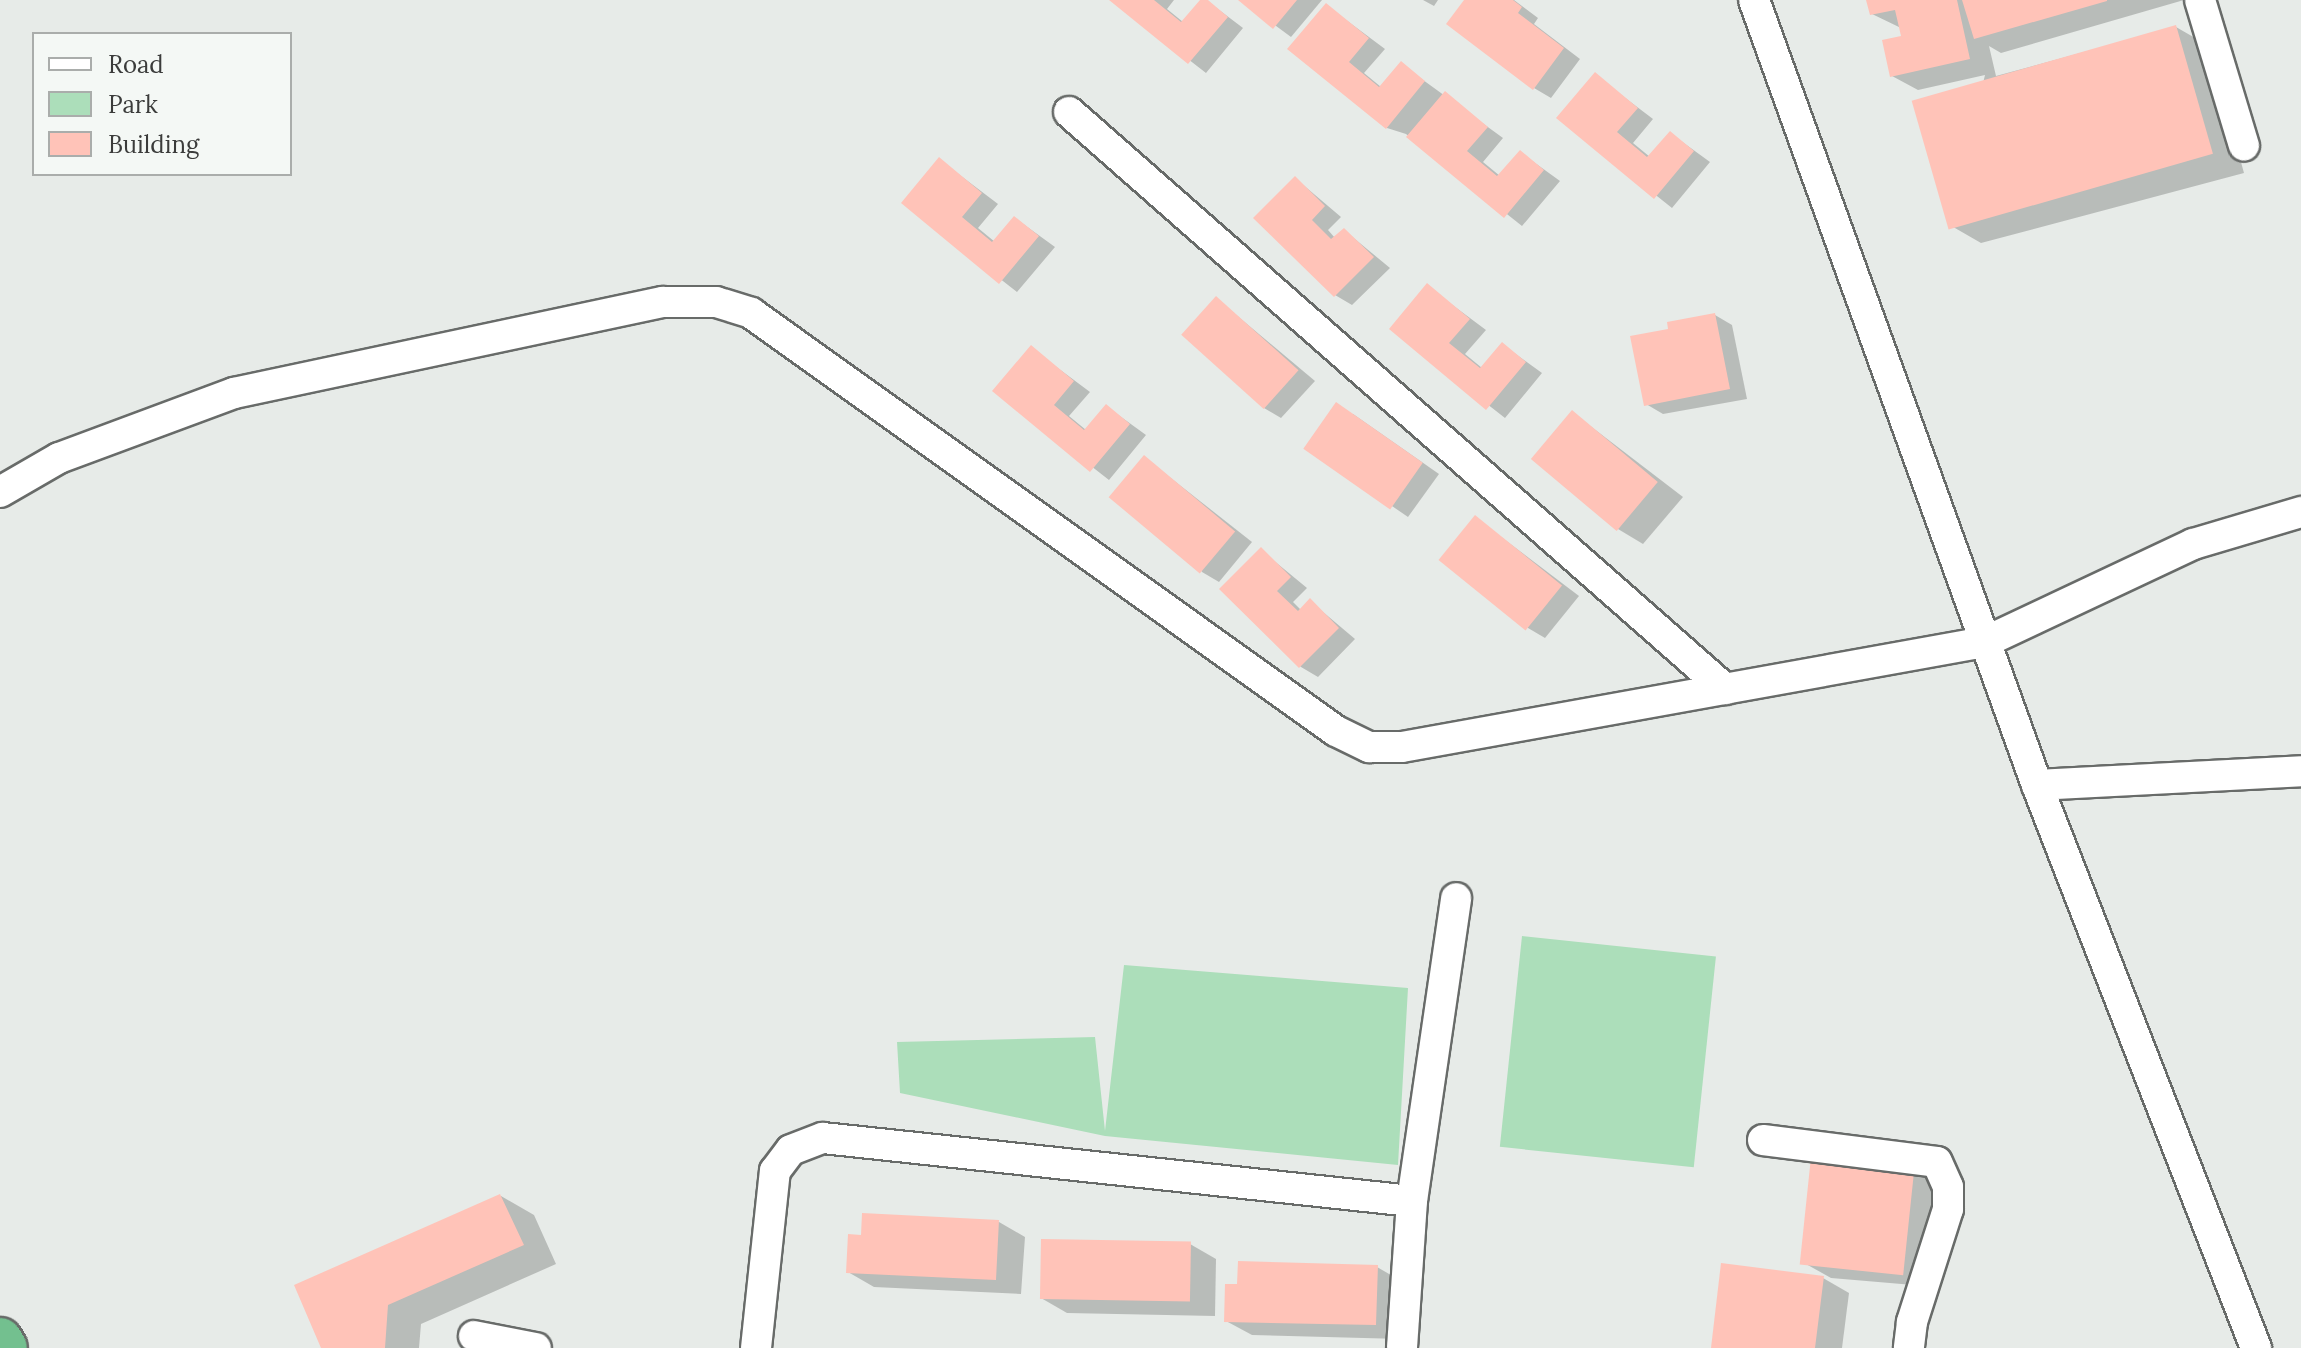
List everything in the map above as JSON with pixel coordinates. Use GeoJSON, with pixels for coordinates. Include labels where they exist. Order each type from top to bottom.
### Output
{"type":"FeatureCollection","features":[{"type":"Feature","properties":{"kind":"highway"},"geometry":{"type":"LineString","coordinates":[[0,1340],[5,1348]]}},
{"type":"Feature","properties":{"kind":"street"},"geometry":{"type":"LineString","coordinates":[[1754,0],[2037,785],[2256,1348]]}},
{"type":"Feature","properties":{"kind":"street"},"geometry":{"type":"LineString","coordinates":[[2200,0],[2244,146]]}},
{"type":"Feature","properties":{"kind":"street"},"geometry":{"type":"LineString","coordinates":[[1069,112],[1725,689]]}},
{"type":"Feature","properties":{"kind":"street"},"geometry":{"type":"LineString","coordinates":[[0,492],[59,458],[234,393],[663,302],[716,302],[751,313],[1336,731],[1369,747],[1402,747],[1985,642],[2193,544],[2301,512]]}},
{"type":"Feature","properties":{"kind":"street"},"geometry":{"type":"LineString","coordinates":[[2037,785],[2301,771]]}},
{"type":"Feature","properties":{"kind":"street"},"geometry":{"type":"LineString","coordinates":[[1402,1348],[1412,1201],[1456,898]]}},
{"type":"Feature","properties":{"kind":"street"},"geometry":{"type":"LineString","coordinates":[[756,1348],[775,1171],[805,1142],[823,1138],[1412,1201]]}},
{"type":"Feature","properties":{"kind":"street"},"geometry":{"type":"LineString","coordinates":[[1763,1140],[1937,1162],[1948,1187],[1948,1209],[1912,1322],[1909,1348]]}},
{"type":"Feature","properties":{"kind":"street"},"geometry":{"type":"LineString","coordinates":[[474,1336],[536,1348]]}},
{"type":"Feature","properties":{"kind":"green space"},"geometry":{"type":"Polygon","coordinates":[[[1522,936],[1716,956],[1694,1167],[1500,1147],[1522,936]]]}},
{"type":"Feature","properties":{"kind":"green space"},"geometry":{"type":"Polygon","coordinates":[[[1124,965],[1408,988],[1398,1165],[1105,1136],[900,1093],[897,1042],[1095,1037],[1105,1131],[1124,965]]]}},
{"type":"Feature","properties":{"kind":"building"},"geometry":{"type":"Polygon","coordinates":[[[1109,0],[1154,0],[1181,22],[1200,0],[1208,0],[1228,17],[1188,64],[1109,0]]]}},
{"type":"Feature","properties":{"kind":"building"},"geometry":{"type":"Polygon","coordinates":[[[1238,0],[1297,0],[1273,29],[1238,0]]]}},
{"type":"Feature","properties":{"kind":"building"},"geometry":{"type":"Polygon","coordinates":[[[1464,0],[1513,0],[1522,7],[1518,13],[1564,48],[1533,90],[1446,24],[1464,0]]]}},
{"type":"Feature","properties":{"kind":"building"},"geometry":{"type":"Polygon","coordinates":[[[1866,0],[1957,0],[1970,59],[1890,77],[1882,40],[1901,36],[1895,10],[1870,15],[1866,0]]]}},
{"type":"Feature","properties":{"kind":"building"},"geometry":{"type":"Polygon","coordinates":[[[1962,0],[2107,0],[2107,1],[1974,39],[1962,0]]]}},
{"type":"Feature","properties":{"kind":"building"},"geometry":{"type":"Polygon","coordinates":[[[1326,3],[1369,38],[1349,62],[1379,87],[1401,61],[1425,81],[1386,129],[1287,49],[1326,3]]]}},
{"type":"Feature","properties":{"kind":"building"},"geometry":{"type":"Polygon","coordinates":[[[2176,25],[2213,154],[1949,230],[1912,101],[2176,25]]]}},
{"type":"Feature","properties":{"kind":"building"},"geometry":{"type":"Polygon","coordinates":[[[1595,72],[1638,108],[1617,132],[1647,157],[1670,131],[1694,151],[1654,199],[1556,118],[1595,72]]]}},
{"type":"Feature","properties":{"kind":"building"},"geometry":{"type":"Polygon","coordinates":[[[1445,91],[1488,127],[1467,151],[1497,176],[1520,150],[1544,170],[1504,218],[1406,137],[1445,91]]]}},
{"type":"Feature","properties":{"kind":"building"},"geometry":{"type":"Polygon","coordinates":[[[939,157],[982,193],[962,217],[992,242],[1014,216],[1039,236],[999,284],[901,203],[939,157]]]}},
{"type":"Feature","properties":{"kind":"building"},"geometry":{"type":"Polygon","coordinates":[[[1295,176],[1325,206],[1312,220],[1331,239],[1344,228],[1374,257],[1334,297],[1253,218],[1295,176]]]}},
{"type":"Feature","properties":{"kind":"building"},"geometry":{"type":"Polygon","coordinates":[[[1427,283],[1470,319],[1449,343],[1480,368],[1502,342],[1526,362],[1486,410],[1389,329],[1427,283]]]}},
{"type":"Feature","properties":{"kind":"building"},"geometry":{"type":"Polygon","coordinates":[[[1216,296],[1298,370],[1264,409],[1181,335],[1216,296]]]}},
{"type":"Feature","properties":{"kind":"building"},"geometry":{"type":"Polygon","coordinates":[[[1715,313],[1730,389],[1644,406],[1630,336],[1668,329],[1667,322],[1715,313]]]}},
{"type":"Feature","properties":{"kind":"building"},"geometry":{"type":"Polygon","coordinates":[[[1031,345],[1074,381],[1054,405],[1084,430],[1106,404],[1130,424],[1090,472],[992,391],[1031,345]]]}},
{"type":"Feature","properties":{"kind":"building"},"geometry":{"type":"Polygon","coordinates":[[[1336,402],[1423,463],[1390,509],[1303,449],[1336,402]]]}},
{"type":"Feature","properties":{"kind":"building"},"geometry":{"type":"Polygon","coordinates":[[[1572,410],[1658,482],[1617,531],[1531,459],[1572,410]]]}},
{"type":"Feature","properties":{"kind":"building"},"geometry":{"type":"Polygon","coordinates":[[[1144,455],[1235,531],[1200,574],[1109,497],[1144,455]]]}},
{"type":"Feature","properties":{"kind":"building"},"geometry":{"type":"Polygon","coordinates":[[[1475,515],[1562,585],[1526,631],[1438,560],[1475,515]]]}},
{"type":"Feature","properties":{"kind":"building"},"geometry":{"type":"Polygon","coordinates":[[[1261,547],[1291,577],[1277,591],[1298,611],[1310,598],[1339,628],[1299,668],[1219,589],[1261,547]]]}},
{"type":"Feature","properties":{"kind":"building"},"geometry":{"type":"Polygon","coordinates":[[[1811,1157],[1914,1168],[1903,1275],[1800,1264],[1811,1157]]]}},
{"type":"Feature","properties":{"kind":"building"},"geometry":{"type":"Polygon","coordinates":[[[500,1194],[524,1245],[388,1305],[385,1348],[321,1348],[294,1285],[500,1194]]]}},
{"type":"Feature","properties":{"kind":"building"},"geometry":{"type":"Polygon","coordinates":[[[862,1213],[999,1220],[996,1280],[846,1273],[848,1234],[861,1235],[862,1213]]]}},
{"type":"Feature","properties":{"kind":"building"},"geometry":{"type":"Polygon","coordinates":[[[1041,1239],[1191,1242],[1190,1302],[1040,1299],[1041,1239]]]}},
{"type":"Feature","properties":{"kind":"building"},"geometry":{"type":"Polygon","coordinates":[[[1238,1261],[1378,1265],[1376,1325],[1224,1322],[1225,1284],[1237,1284],[1238,1261]]]}},
{"type":"Feature","properties":{"kind":"building"},"geometry":{"type":"Polygon","coordinates":[[[1721,1263],[1824,1276],[1815,1348],[1711,1348],[1721,1263]]]}}]}
